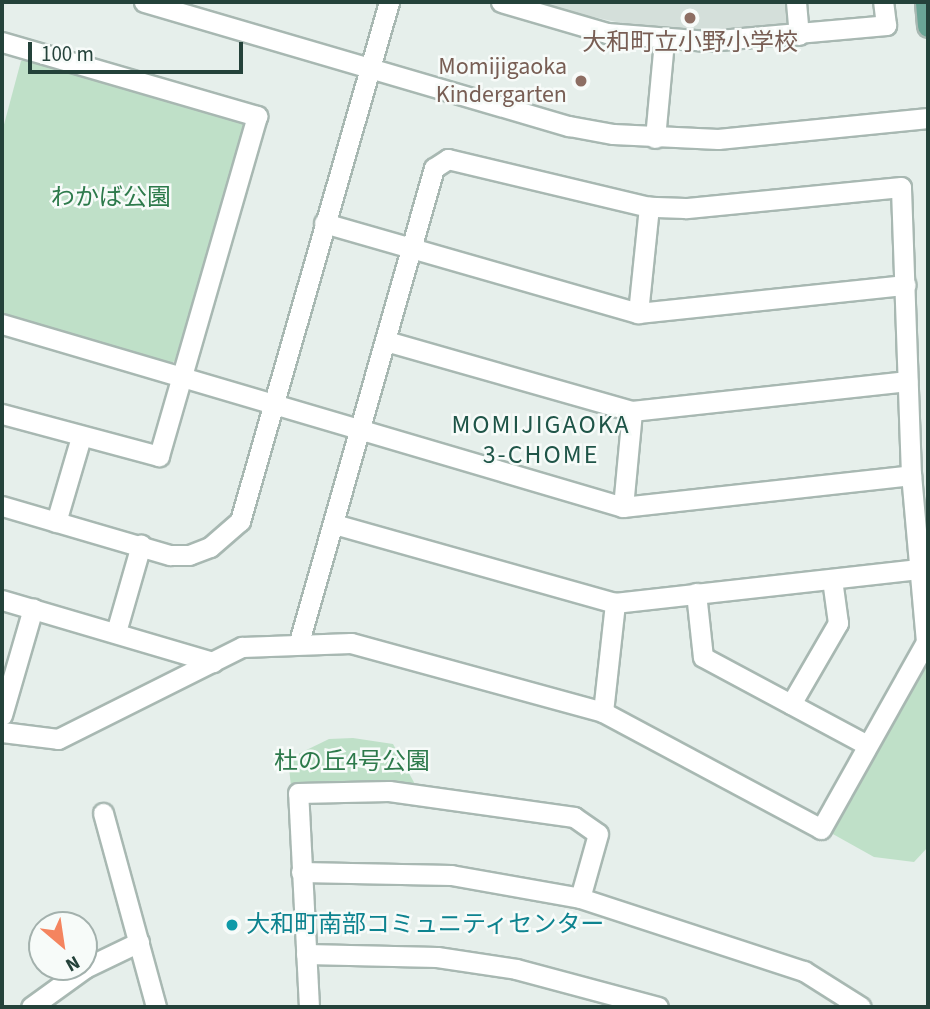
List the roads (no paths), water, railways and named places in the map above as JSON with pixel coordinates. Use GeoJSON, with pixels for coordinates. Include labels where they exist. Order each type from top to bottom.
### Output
{"type":"FeatureCollection","features":[{"type":"Feature","properties":{"kind":"main road"},"geometry":{"type":"LineString","coordinates":[[926,2],[928,26]]}},
{"type":"Feature","properties":{"kind":"street"},"geometry":{"type":"LineString","coordinates":[[144,2],[569,126],[655,138],[761,136],[928,118]]}},
{"type":"Feature","properties":{"kind":"street"},"geometry":{"type":"LineString","coordinates":[[2,506],[141,545],[189,555],[228,535],[248,500],[273,403],[389,2]]}},
{"type":"Feature","properties":{"kind":"street"},"geometry":{"type":"LineString","coordinates":[[501,2],[607,33],[664,41],[799,35],[886,25],[883,2]]}},
{"type":"Feature","properties":{"kind":"street"},"geometry":{"type":"LineString","coordinates":[[796,2],[799,35]]}},
{"type":"Feature","properties":{"kind":"street"},"geometry":{"type":"LineString","coordinates":[[655,138],[664,41]]}},
{"type":"Feature","properties":{"kind":"street"},"geometry":{"type":"LineString","coordinates":[[2,42],[257,116],[159,456],[2,414]]}},
{"type":"Feature","properties":{"kind":"street"},"geometry":{"type":"LineString","coordinates":[[2,732],[58,739],[242,647],[351,643],[603,712],[821,829],[926,642],[911,475],[901,187],[685,208],[649,207],[448,159],[434,168],[299,643]]}},
{"type":"Feature","properties":{"kind":"street"},"geometry":{"type":"LineString","coordinates":[[638,313],[649,207]]}},
{"type":"Feature","properties":{"kind":"street"},"geometry":{"type":"LineString","coordinates":[[324,223],[638,313],[906,285]]}},
{"type":"Feature","properties":{"kind":"street"},"geometry":{"type":"LineString","coordinates":[[2,324],[184,375],[359,431],[623,507],[911,475]]}},
{"type":"Feature","properties":{"kind":"street"},"geometry":{"type":"LineString","coordinates":[[386,341],[632,411],[907,382]]}},
{"type":"Feature","properties":{"kind":"street"},"geometry":{"type":"LineString","coordinates":[[623,507],[632,411]]}},
{"type":"Feature","properties":{"kind":"street"},"geometry":{"type":"LineString","coordinates":[[56,522],[82,437]]}},
{"type":"Feature","properties":{"kind":"street"},"geometry":{"type":"LineString","coordinates":[[334,524],[615,603],[918,569]]}},
{"type":"Feature","properties":{"kind":"street"},"geometry":{"type":"LineString","coordinates":[[116,632],[141,545]]}},
{"type":"Feature","properties":{"kind":"street"},"geometry":{"type":"LineString","coordinates":[[791,704],[838,623],[832,579]]}},
{"type":"Feature","properties":{"kind":"street"},"geometry":{"type":"LineString","coordinates":[[696,593],[703,657],[866,745]]}},
{"type":"Feature","properties":{"kind":"street"},"geometry":{"type":"LineString","coordinates":[[2,600],[214,662]]}},
{"type":"Feature","properties":{"kind":"street"},"geometry":{"type":"LineString","coordinates":[[603,712],[615,603]]}},
{"type":"Feature","properties":{"kind":"street"},"geometry":{"type":"LineString","coordinates":[[2,715],[33,608]]}},
{"type":"Feature","properties":{"kind":"street"},"geometry":{"type":"LineString","coordinates":[[309,1007],[298,793],[427,795],[574,817],[598,834],[580,898]]}},
{"type":"Feature","properties":{"kind":"street"},"geometry":{"type":"LineString","coordinates":[[103,813],[156,1007]]}},
{"type":"Feature","properties":{"kind":"street"},"geometry":{"type":"LineString","coordinates":[[301,872],[451,875],[580,898],[804,971],[861,1007]]}},
{"type":"Feature","properties":{"kind":"street"},"geometry":{"type":"LineString","coordinates":[[31,1007],[86,968],[139,942]]}},
{"type":"Feature","properties":{"kind":"street"},"geometry":{"type":"LineString","coordinates":[[306,954],[436,957],[516,969],[655,1007]]}},
{"type":"Feature","properties":{"kind":"place","name":"大和町立小野小学校"},"geometry":{"type":"Point","coordinates":[690,18]}},
{"type":"Feature","properties":{"kind":"place","name":"Momijigaoka Kindergarten"},"geometry":{"type":"Point","coordinates":[581,81]}},
{"type":"Feature","properties":{"kind":"place","name":"大和町南部コミュニティセンター"},"geometry":{"type":"Point","coordinates":[232,925]}},
{"type":"Feature","properties":{"kind":"district","name":"MOMIJIGAOKA 3-CHOME"},"geometry":{"type":"Point","coordinates":[541,440]}},
{"type":"Feature","properties":{"kind":"park label","name":"わかば公園"},"geometry":{"type":"Point","coordinates":[111,198]}},
{"type":"Feature","properties":{"kind":"park label","name":"杜の丘4号公園"},"geometry":{"type":"Point","coordinates":[352,762]}}]}
